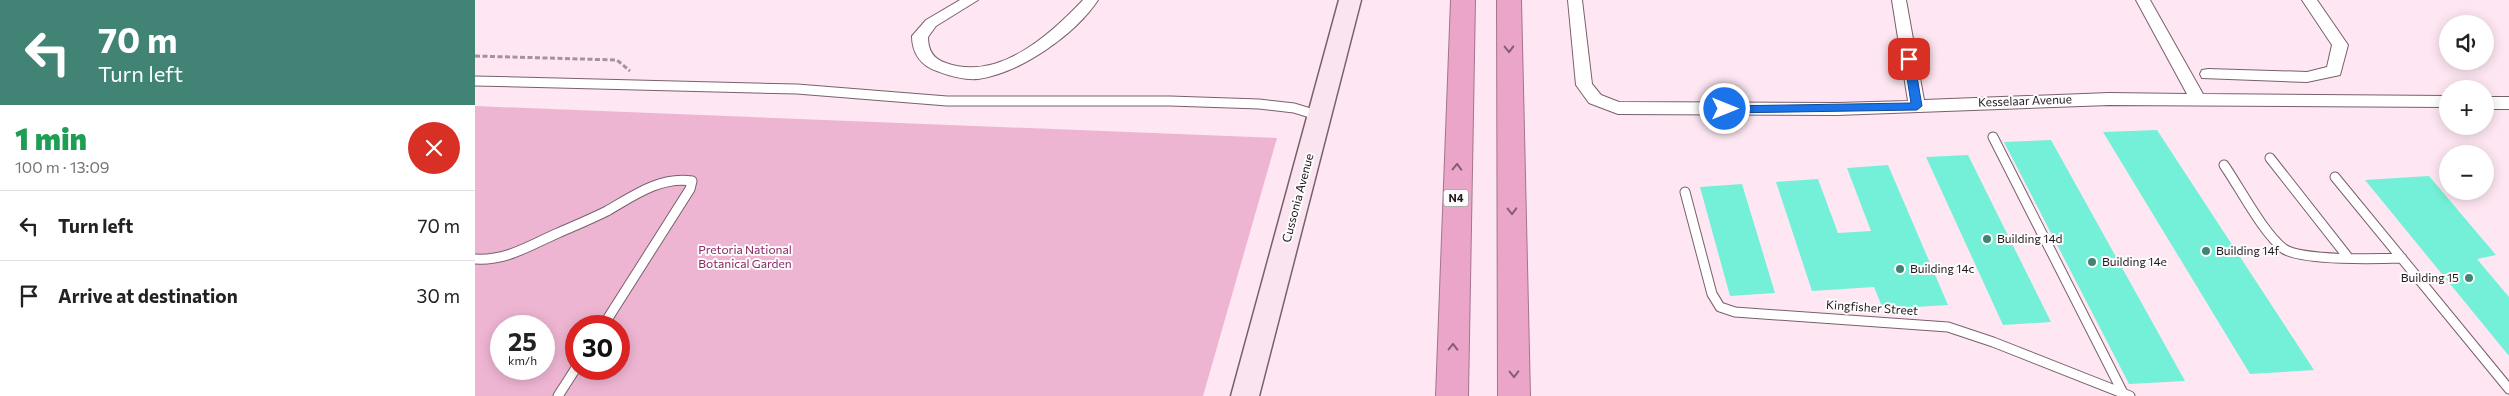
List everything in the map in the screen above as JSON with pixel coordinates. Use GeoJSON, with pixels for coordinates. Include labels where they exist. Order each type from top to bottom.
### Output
{"type":"FeatureCollection","features":[{"type":"Feature","properties":{"kind":"highway","name":"N4"},"geometry":{"type":"LineString","coordinates":[[1452,396],[1463,0]]}},
{"type":"Feature","properties":{"kind":"highway"},"geometry":{"type":"LineString","coordinates":[[1509,0],[1514,396]]}},
{"type":"Feature","properties":{"kind":"main road","name":"Cussonia Avenue"},"geometry":{"type":"LineString","coordinates":[[1245,396],[1350,0]]}},
{"type":"Feature","properties":{"kind":"street"},"geometry":{"type":"LineString","coordinates":[[971,0],[931,23],[920,36],[921,49],[927,58],[943,69],[966,72],[988,70],[1022,57],[1061,31],[1091,0]]}},
{"type":"Feature","properties":{"kind":"street","name":"Kesselaar Avenue"},"geometry":{"type":"LineString","coordinates":[[1575,0],[1584,86],[1592,96],[1603,103],[1631,109],[1837,109],[2063,100],[2198,99],[2439,102]]}},
{"type":"Feature","properties":{"kind":"street"},"geometry":{"type":"LineString","coordinates":[[1899,0],[1917,106]]}},
{"type":"Feature","properties":{"kind":"street"},"geometry":{"type":"LineString","coordinates":[[2143,0],[2198,99]]}},
{"type":"Feature","properties":{"kind":"street"},"geometry":{"type":"LineString","coordinates":[[2208,74],[2307,77],[2334,71],[2340,45],[2309,0]]}},
{"type":"Feature","properties":{"kind":"street"},"geometry":{"type":"LineString","coordinates":[[2307,77],[2322,100]]}},
{"type":"Feature","properties":{"kind":"street"},"geometry":{"type":"LineString","coordinates":[[2494,103],[2509,103]]}},
{"type":"Feature","properties":{"kind":"lane"},"geometry":{"type":"LineString","coordinates":[[475,81],[646,84],[837,91],[947,101],[1161,101],[1259,104],[1294,108],[1320,116]]}},
{"type":"Feature","properties":{"kind":"lane"},"geometry":{"type":"LineString","coordinates":[[1993,137],[2127,395]]}},
{"type":"Feature","properties":{"kind":"lane"},"geometry":{"type":"LineString","coordinates":[[2270,158],[2347,256]]}},
{"type":"Feature","properties":{"kind":"lane"},"geometry":{"type":"LineString","coordinates":[[2224,165],[2271,233],[2287,250],[2304,255],[2402,258]]}},
{"type":"Feature","properties":{"kind":"lane"},"geometry":{"type":"LineString","coordinates":[[2335,177],[2509,389]]}},
{"type":"Feature","properties":{"kind":"lane"},"geometry":{"type":"LineString","coordinates":[[475,259],[489,260],[510,256],[596,216],[649,187],[678,179],[692,180],[692,185],[610,315]]}},
{"type":"Feature","properties":{"kind":"lane","name":"Kingfisher Street"},"geometry":{"type":"LineString","coordinates":[[1685,192],[1712,294],[1716,303],[1725,309],[1757,314],[1947,327],[1993,342],[2127,395]]}},
{"type":"Feature","properties":{"kind":"lane"},"geometry":{"type":"LineString","coordinates":[[558,396],[568,380]]}},
{"type":"Feature","properties":{"kind":"path"},"geometry":{"type":"LineString","coordinates":[[475,56],[617,60],[646,84]]}},
{"type":"Feature","properties":{"kind":"green space","name":"Pretoria National Botanical Garden"},"geometry":{"type":"Polygon","coordinates":[[[475,106],[1277,138],[1203,396],[475,396],[475,106]]]}},
{"type":"Feature","properties":{"kind":"building","name":"Building 14f"},"geometry":{"type":"Polygon","coordinates":[[[2157,130],[2314,370],[2250,374],[2103,132],[2157,130]]]}},
{"type":"Feature","properties":{"kind":"building","name":"Building 14e"},"geometry":{"type":"Polygon","coordinates":[[[2051,140],[2185,381],[2129,384],[2004,142],[2051,140]]]}},
{"type":"Feature","properties":{"kind":"building","name":"Building 14d"},"geometry":{"type":"Polygon","coordinates":[[[1968,155],[2051,322],[2003,325],[1926,157],[1968,155]]]}},
{"type":"Feature","properties":{"kind":"building"},"geometry":{"type":"Polygon","coordinates":[[[1888,165],[1948,305],[1883,309],[1874,287],[1812,291],[1776,182],[1818,179],[1838,233],[1871,231],[1847,168],[1888,165]]]}},
{"type":"Feature","properties":{"kind":"building","name":"Building 15"},"geometry":{"type":"Polygon","coordinates":[[[2429,176],[2439,188],[2439,200],[2449,200],[2496,255],[2477,259],[2509,297],[2509,356],[2365,180],[2429,176]]]}},
{"type":"Feature","properties":{"kind":"building"},"geometry":{"type":"Polygon","coordinates":[[[1742,184],[1775,293],[1730,296],[1700,187],[1742,184]]]}},
{"type":"Feature","properties":{"kind":"place","name":"Building 14d"},"geometry":{"type":"Point","coordinates":[1987,239]}},
{"type":"Feature","properties":{"kind":"place","name":"Building 14f"},"geometry":{"type":"Point","coordinates":[2206,251]}},
{"type":"Feature","properties":{"kind":"place","name":"Building 14e"},"geometry":{"type":"Point","coordinates":[2092,262]}},
{"type":"Feature","properties":{"kind":"place","name":"Building 14c"},"geometry":{"type":"Point","coordinates":[1900,269]}},
{"type":"Feature","properties":{"kind":"place","name":"Building 15"},"geometry":{"type":"Point","coordinates":[2469,278]}},
{"type":"Feature","properties":{"kind":"route"},"geometry":{"type":"LineString","coordinates":[[1725,109],[1837,109],[1917,106],[1909,59]]}}]}
